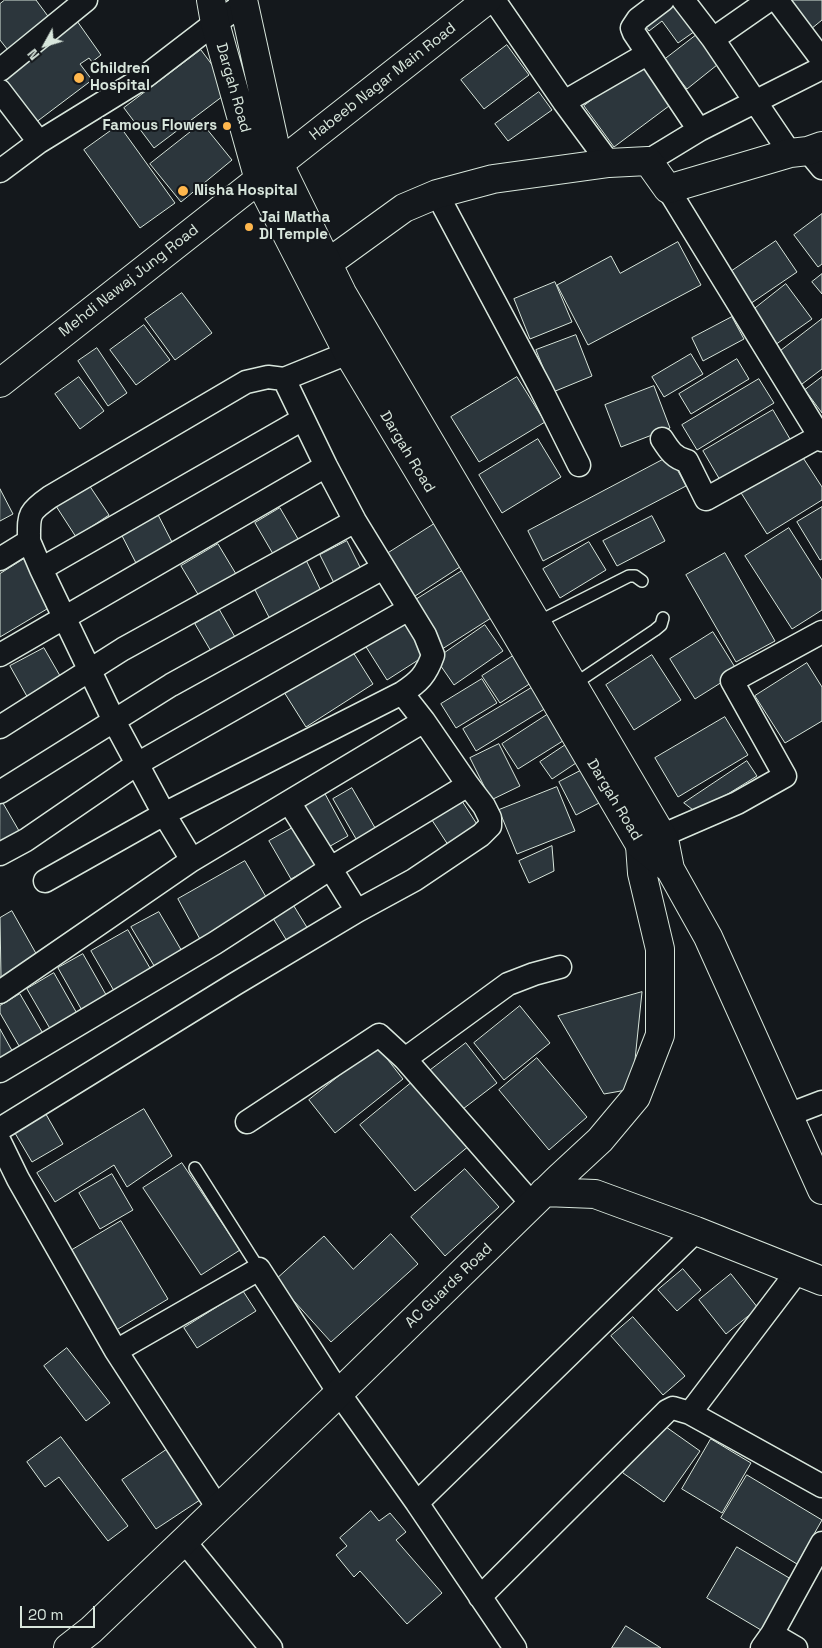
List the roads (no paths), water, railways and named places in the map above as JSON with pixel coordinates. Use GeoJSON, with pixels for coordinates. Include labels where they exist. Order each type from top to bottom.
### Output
{"type":"FeatureCollection","features":[{"type":"Feature","properties":{"kind":"main road","name":"Habeeb Nagar Main Road"},"geometry":{"type":"LineString","coordinates":[[269,172],[487,0]]}},
{"type":"Feature","properties":{"kind":"main road","name":"Dargah Road"},"geometry":{"type":"LineString","coordinates":[[243,2],[269,172],[328,263],[342,293],[573,685],[651,840]]}},
{"type":"Feature","properties":{"kind":"main road","name":"Dargah Road"},"geometry":{"type":"LineString","coordinates":[[213,11],[269,172],[348,353],[514,630],[670,869],[708,937],[822,1190]]}},
{"type":"Feature","properties":{"kind":"main road"},"geometry":{"type":"LineString","coordinates":[[328,263],[404,208],[437,194],[493,179],[609,163],[648,161],[668,189],[810,154]]}},
{"type":"Feature","properties":{"kind":"main road","name":"Mehdi Nawaj Jung Road"},"geometry":{"type":"LineString","coordinates":[[0,382],[269,172]]}},
{"type":"Feature","properties":{"kind":"main road","name":"AC Guards Road"},"geometry":{"type":"LineString","coordinates":[[68,1648],[91,1630],[600,1140],[636,1097],[660,1035],[660,949],[642,873],[651,840]]}},
{"type":"Feature","properties":{"kind":"main road"},"geometry":{"type":"LineString","coordinates":[[538,1198],[595,1194],[696,1231],[822,1281]]}},
{"type":"Feature","properties":{"kind":"street"},"geometry":{"type":"LineString","coordinates":[[0,70],[86,0]]}},
{"type":"Feature","properties":{"kind":"street"},"geometry":{"type":"LineString","coordinates":[[494,0],[564,102],[609,163]]}},
{"type":"Feature","properties":{"kind":"street"},"geometry":{"type":"LineString","coordinates":[[663,0],[638,19],[632,28],[647,54],[699,130]]}},
{"type":"Feature","properties":{"kind":"street"},"geometry":{"type":"LineString","coordinates":[[683,0],[713,39],[754,101],[810,154]]}},
{"type":"Feature","properties":{"kind":"street"},"geometry":{"type":"LineString","coordinates":[[713,39],[769,0]]}},
{"type":"Feature","properties":{"kind":"street"},"geometry":{"type":"LineString","coordinates":[[777,0],[822,60]]}},
{"type":"Feature","properties":{"kind":"street"},"geometry":{"type":"LineString","coordinates":[[0,171],[39,142],[146,76],[213,11],[243,2]]}},
{"type":"Feature","properties":{"kind":"street"},"geometry":{"type":"LineString","coordinates":[[564,102],[647,54]]}},
{"type":"Feature","properties":{"kind":"street"},"geometry":{"type":"LineString","coordinates":[[648,161],[699,130],[822,68]]}},
{"type":"Feature","properties":{"kind":"street"},"geometry":{"type":"LineString","coordinates":[[0,91],[39,142]]}},
{"type":"Feature","properties":{"kind":"street"},"geometry":{"type":"LineString","coordinates":[[662,439],[677,458],[687,461],[706,499],[821,438],[668,189]]}},
{"type":"Feature","properties":{"kind":"street"},"geometry":{"type":"LineString","coordinates":[[437,194],[540,387],[579,465]]}},
{"type":"Feature","properties":{"kind":"street"},"geometry":{"type":"LineString","coordinates":[[192,860],[164,814],[114,721],[64,619],[29,541],[29,517],[38,505],[50,497],[246,382],[268,377],[284,379],[348,353]]}},
{"type":"Feature","properties":{"kind":"street"},"geometry":{"type":"LineString","coordinates":[[45,881],[164,814],[402,693],[416,684],[427,670],[433,655],[425,635],[355,521],[284,379]]}},
{"type":"Feature","properties":{"kind":"street"},"geometry":{"type":"LineString","coordinates":[[41,569],[303,419]]}},
{"type":"Feature","properties":{"kind":"street"},"geometry":{"type":"LineString","coordinates":[[0,655],[326,466]]}},
{"type":"Feature","properties":{"kind":"street"},"geometry":{"type":"LineString","coordinates":[[0,727],[123,649],[355,521]]}},
{"type":"Feature","properties":{"kind":"street"},"geometry":{"type":"LineString","coordinates":[[0,559],[29,541]]}},
{"type":"Feature","properties":{"kind":"street"},"geometry":{"type":"LineString","coordinates":[[0,792],[171,685],[383,568]]}},
{"type":"Feature","properties":{"kind":"street"},"geometry":{"type":"LineString","coordinates":[[0,854],[26,840],[137,764],[409,609]]}},
{"type":"Feature","properties":{"kind":"street"},"geometry":{"type":"LineString","coordinates":[[651,840],[737,803],[785,776],[732,681],[822,632]]}},
{"type":"Feature","properties":{"kind":"street"},"geometry":{"type":"LineString","coordinates":[[0,1129],[235,984],[357,911],[414,880],[481,835],[490,826],[490,818],[484,806],[402,693]]}},
{"type":"Feature","properties":{"kind":"street"},"geometry":{"type":"LineString","coordinates":[[0,992],[192,860],[424,722]]}},
{"type":"Feature","properties":{"kind":"street"},"geometry":{"type":"LineString","coordinates":[[0,1070],[215,943],[330,868],[468,785]]}},
{"type":"Feature","properties":{"kind":"street"},"geometry":{"type":"LineString","coordinates":[[289,802],[357,911]]}},
{"type":"Feature","properties":{"kind":"street"},"geometry":{"type":"LineString","coordinates":[[405,1059],[508,984],[560,967]]}},
{"type":"Feature","properties":{"kind":"street"},"geometry":{"type":"LineString","coordinates":[[247,1122],[379,1035],[405,1059],[538,1198]]}},
{"type":"Feature","properties":{"kind":"street"},"geometry":{"type":"LineString","coordinates":[[788,1115],[822,1102]]}},
{"type":"Feature","properties":{"kind":"street"},"geometry":{"type":"LineString","coordinates":[[0,1142],[18,1179],[116,1351],[218,1508]]}},
{"type":"Feature","properties":{"kind":"street"},"geometry":{"type":"LineString","coordinates":[[417,1503],[696,1231]]}},
{"type":"Feature","properties":{"kind":"street"},"geometry":{"type":"LineString","coordinates":[[116,1351],[258,1268],[339,1393],[417,1503],[515,1648]]}},
{"type":"Feature","properties":{"kind":"street"},"geometry":{"type":"LineString","coordinates":[[690,1413],[797,1272]]}},
{"type":"Feature","properties":{"kind":"street"},"geometry":{"type":"LineString","coordinates":[[480,1597],[667,1411],[673,1408],[690,1413],[822,1486]]}},
{"type":"Feature","properties":{"kind":"street"},"geometry":{"type":"LineString","coordinates":[[184,1541],[271,1648]]}},
{"type":"Feature","properties":{"kind":"street"},"geometry":{"type":"LineString","coordinates":[[796,1648],[767,1641],[822,1543]]}},
{"type":"Feature","properties":{"kind":"lane"},"geometry":{"type":"LineString","coordinates":[[536,623],[629,576],[635,576],[642,581]]}},
{"type":"Feature","properties":{"kind":"lane"},"geometry":{"type":"LineString","coordinates":[[573,685],[655,630],[661,625],[663,618]]}},
{"type":"Feature","properties":{"kind":"lane"},"geometry":{"type":"LineString","coordinates":[[195,1168],[258,1268]]}},
{"type":"Feature","properties":{"kind":"place","name":"Children Hospital"},"geometry":{"type":"Point","coordinates":[79,78]}},
{"type":"Feature","properties":{"kind":"place","name":"Famous Flowers"},"geometry":{"type":"Point","coordinates":[227,126]}},
{"type":"Feature","properties":{"kind":"place","name":"Nisha Hospital"},"geometry":{"type":"Point","coordinates":[183,191]}},
{"type":"Feature","properties":{"kind":"place","name":"Jai Matha DI Temple"},"geometry":{"type":"Point","coordinates":[249,227]}}]}
